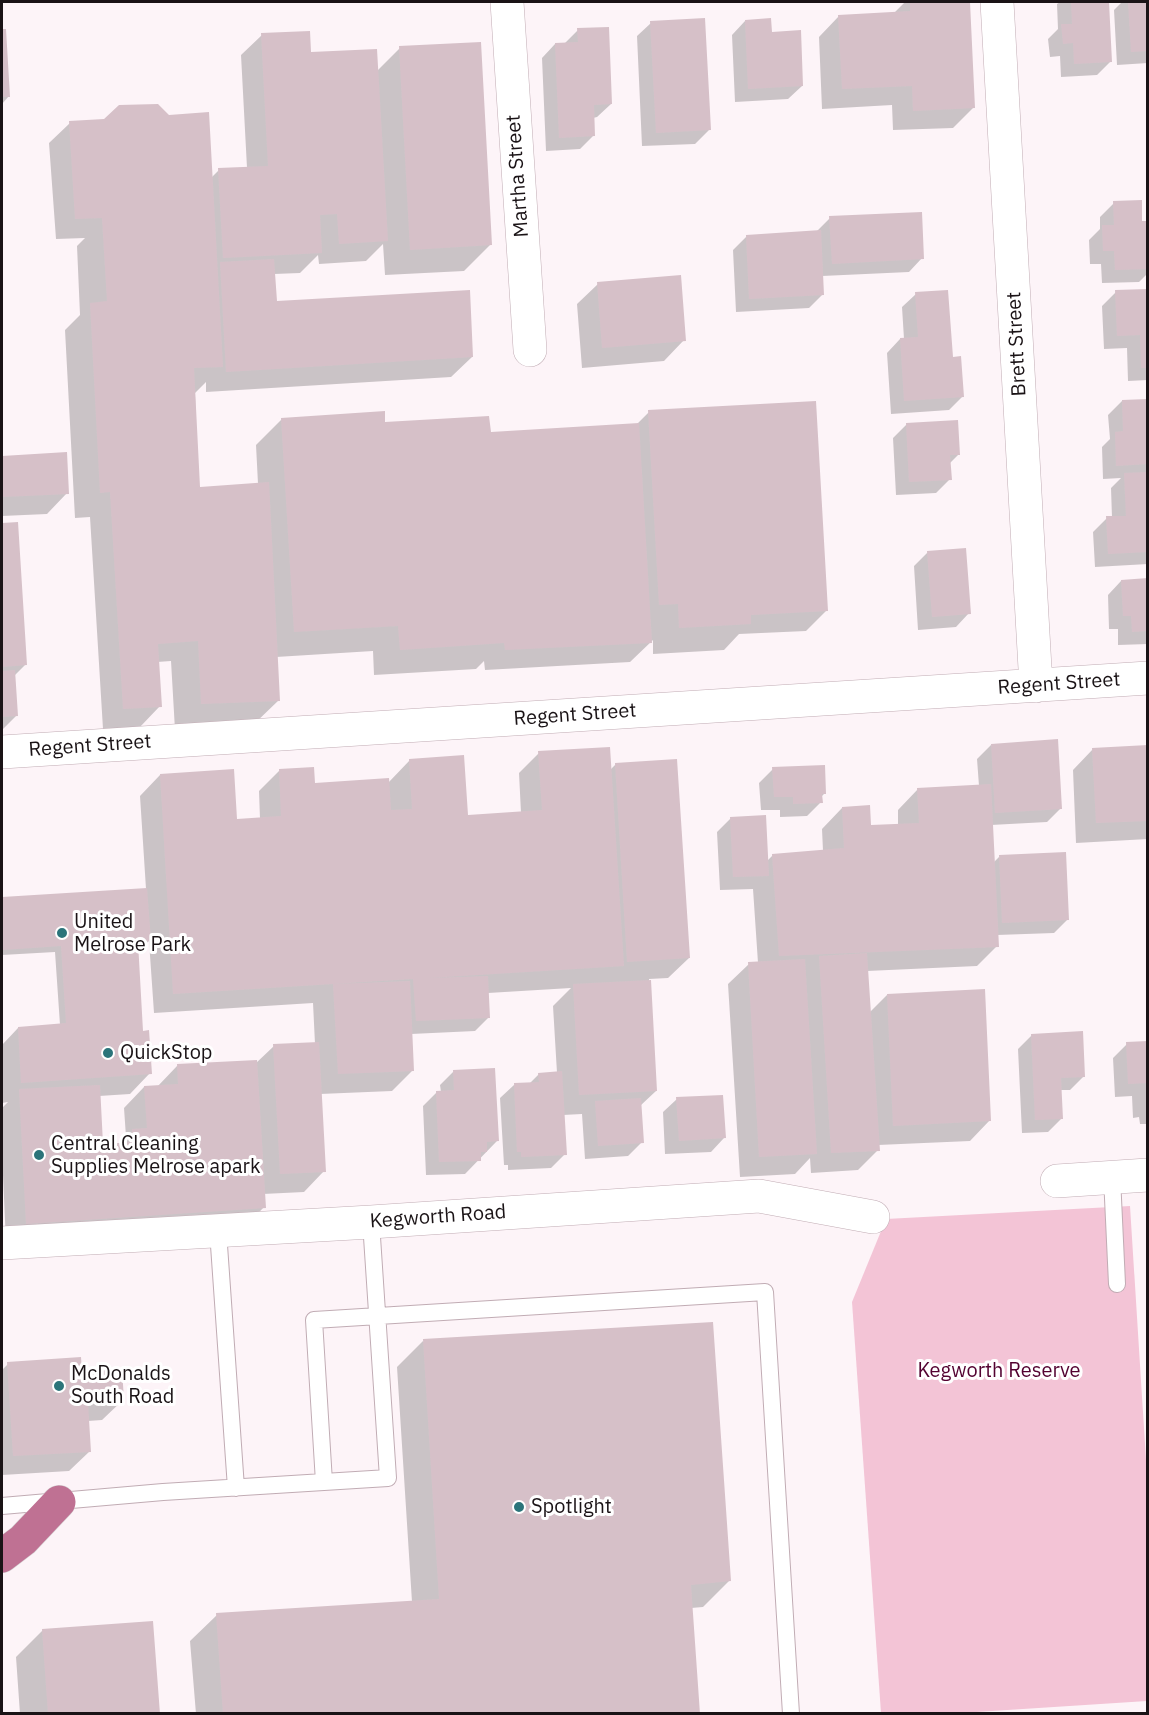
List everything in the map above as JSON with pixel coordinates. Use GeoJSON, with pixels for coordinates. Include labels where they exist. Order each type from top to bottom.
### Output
{"type":"FeatureCollection","features":[{"type":"Feature","properties":{"kind":"highway"},"geometry":{"type":"LineString","coordinates":[[2,1556],[23,1540],[59,1502]]}},
{"type":"Feature","properties":{"kind":"street","name":"Martha Street"},"geometry":{"type":"LineString","coordinates":[[507,2],[530,350]]}},
{"type":"Feature","properties":{"kind":"street","name":"Brett Street"},"geometry":{"type":"LineString","coordinates":[[997,2],[1036,686]]}},
{"type":"Feature","properties":{"kind":"street","name":"Regent Street"},"geometry":{"type":"LineString","coordinates":[[2,752],[1148,678]]}},
{"type":"Feature","properties":{"kind":"street"},"geometry":{"type":"LineString","coordinates":[[1058,1181],[1148,1174]]}},
{"type":"Feature","properties":{"kind":"street","name":"Kegworth Road"},"geometry":{"type":"LineString","coordinates":[[2,1243],[371,1222],[759,1196],[873,1217]]}},
{"type":"Feature","properties":{"kind":"lane"},"geometry":{"type":"LineString","coordinates":[[1112,1177],[1117,1284]]}},
{"type":"Feature","properties":{"kind":"lane"},"geometry":{"type":"LineString","coordinates":[[2,1506],[388,1478],[371,1222]]}},
{"type":"Feature","properties":{"kind":"lane"},"geometry":{"type":"LineString","coordinates":[[218,1231],[236,1488]]}},
{"type":"Feature","properties":{"kind":"lane"},"geometry":{"type":"LineString","coordinates":[[324,1482],[314,1320],[765,1292],[791,1713]]}},
{"type":"Feature","properties":{"kind":"green space","name":"Kegworth Reserve"},"geometry":{"type":"Polygon","coordinates":[[[1130,1206],[1147,1476],[1147,1701],[961,1713],[881,1713],[852,1302],[886,1219],[1130,1206]]]}},
{"type":"Feature","properties":{"kind":"building"},"geometry":{"type":"Polygon","coordinates":[[[910,2],[970,2],[975,108],[913,111],[912,86],[842,89],[838,15],[910,11],[910,2]]]}},
{"type":"Feature","properties":{"kind":"building"},"geometry":{"type":"Polygon","coordinates":[[[1071,2],[1109,2],[1112,62],[1074,64],[1073,43],[1063,44],[1061,24],[1072,24],[1071,2]]]}},
{"type":"Feature","properties":{"kind":"building"},"geometry":{"type":"Polygon","coordinates":[[[1128,2],[1148,2],[1148,51],[1131,52],[1128,2]]]}},
{"type":"Feature","properties":{"kind":"building"},"geometry":{"type":"Polygon","coordinates":[[[705,18],[711,130],[656,133],[650,21],[705,18]]]}},
{"type":"Feature","properties":{"kind":"building"},"geometry":{"type":"Polygon","coordinates":[[[771,18],[772,32],[801,30],[803,86],[748,89],[745,20],[771,18]]]}},
{"type":"Feature","properties":{"kind":"building"},"geometry":{"type":"Polygon","coordinates":[[[609,27],[612,104],[594,105],[595,136],[559,138],[555,43],[578,42],[577,28],[609,27]]]}},
{"type":"Feature","properties":{"kind":"building"},"geometry":{"type":"Polygon","coordinates":[[[2,29],[6,29],[10,97],[2,97],[2,29]]]}},
{"type":"Feature","properties":{"kind":"building"},"geometry":{"type":"Polygon","coordinates":[[[310,31],[311,52],[377,49],[388,241],[339,244],[337,214],[320,215],[322,253],[223,258],[218,168],[268,166],[261,33],[310,31]]]}},
{"type":"Feature","properties":{"kind":"building"},"geometry":{"type":"Polygon","coordinates":[[[481,42],[492,245],[410,250],[399,46],[481,42]]]}},
{"type":"Feature","properties":{"kind":"building"},"geometry":{"type":"Polygon","coordinates":[[[158,104],[169,115],[209,112],[223,367],[194,368],[200,487],[269,482],[280,701],[201,704],[198,641],[158,644],[162,707],[123,709],[110,492],[100,493],[90,303],[107,301],[102,218],[75,219],[69,121],[104,119],[119,105],[158,104]]]}},
{"type":"Feature","properties":{"kind":"building"},"geometry":{"type":"Polygon","coordinates":[[[1142,200],[1142,221],[1148,221],[1148,269],[1115,270],[1114,251],[1103,251],[1102,225],[1114,225],[1113,201],[1142,200]]]}},
{"type":"Feature","properties":{"kind":"building"},"geometry":{"type":"Polygon","coordinates":[[[922,212],[924,259],[832,264],[829,216],[922,212]]]}},
{"type":"Feature","properties":{"kind":"building"},"geometry":{"type":"Polygon","coordinates":[[[821,230],[824,295],[749,299],[746,235],[821,230]]]}},
{"type":"Feature","properties":{"kind":"building"},"geometry":{"type":"Polygon","coordinates":[[[274,259],[277,301],[470,290],[473,357],[226,372],[220,262],[274,259]]]}},
{"type":"Feature","properties":{"kind":"building"},"geometry":{"type":"Polygon","coordinates":[[[681,275],[686,341],[602,348],[597,282],[681,275]]]}},
{"type":"Feature","properties":{"kind":"building"},"geometry":{"type":"Polygon","coordinates":[[[1148,289],[1148,368],[1141,368],[1140,335],[1117,336],[1115,290],[1148,289]]]}},
{"type":"Feature","properties":{"kind":"building"},"geometry":{"type":"Polygon","coordinates":[[[948,290],[953,357],[961,356],[964,397],[904,401],[900,338],[918,337],[915,292],[948,290]]]}},
{"type":"Feature","properties":{"kind":"building"},"geometry":{"type":"Polygon","coordinates":[[[1148,399],[1148,464],[1116,466],[1115,432],[1123,431],[1122,400],[1148,399]]]}},
{"type":"Feature","properties":{"kind":"building"},"geometry":{"type":"Polygon","coordinates":[[[816,401],[828,611],[751,615],[751,624],[679,628],[678,604],[659,605],[648,410],[816,401]]]}},
{"type":"Feature","properties":{"kind":"building"},"geometry":{"type":"Polygon","coordinates":[[[385,411],[385,422],[489,416],[491,432],[639,423],[652,643],[505,650],[504,643],[400,650],[398,626],[294,632],[281,418],[385,411]]]}},
{"type":"Feature","properties":{"kind":"building"},"geometry":{"type":"Polygon","coordinates":[[[958,420],[960,455],[950,455],[952,480],[909,482],[906,423],[958,420]]]}},
{"type":"Feature","properties":{"kind":"building"},"geometry":{"type":"Polygon","coordinates":[[[67,452],[69,494],[2,497],[2,456],[67,452]]]}},
{"type":"Feature","properties":{"kind":"building"},"geometry":{"type":"Polygon","coordinates":[[[1148,472],[1148,552],[1108,554],[1106,516],[1126,516],[1124,473],[1148,472]]]}},
{"type":"Feature","properties":{"kind":"building"},"geometry":{"type":"Polygon","coordinates":[[[18,522],[27,665],[2,667],[2,523],[18,522]]]}},
{"type":"Feature","properties":{"kind":"building"},"geometry":{"type":"Polygon","coordinates":[[[966,548],[971,614],[932,617],[927,551],[966,548]]]}},
{"type":"Feature","properties":{"kind":"building"},"geometry":{"type":"Polygon","coordinates":[[[1148,578],[1148,631],[1132,632],[1131,616],[1123,616],[1121,580],[1148,578]]]}},
{"type":"Feature","properties":{"kind":"building"},"geometry":{"type":"Polygon","coordinates":[[[15,670],[18,716],[2,717],[2,671],[15,670]]]}},
{"type":"Feature","properties":{"kind":"building"},"geometry":{"type":"Polygon","coordinates":[[[1058,739],[1062,809],[995,813],[991,744],[1058,739]]]}},
{"type":"Feature","properties":{"kind":"building"},"geometry":{"type":"Polygon","coordinates":[[[1148,745],[1148,821],[1096,823],[1092,748],[1148,745]]]}},
{"type":"Feature","properties":{"kind":"building"},"geometry":{"type":"Polygon","coordinates":[[[610,747],[624,966],[429,978],[488,976],[490,1018],[416,1021],[413,979],[173,994],[160,774],[234,769],[237,819],[281,816],[279,769],[314,767],[315,783],[389,778],[391,810],[412,809],[409,759],[464,755],[468,815],[542,810],[538,751],[610,747]]]}},
{"type":"Feature","properties":{"kind":"building"},"geometry":{"type":"Polygon","coordinates":[[[677,759],[690,958],[627,962],[615,763],[677,759]]]}},
{"type":"Feature","properties":{"kind":"building"},"geometry":{"type":"Polygon","coordinates":[[[825,765],[826,794],[822,794],[823,803],[793,804],[793,797],[774,797],[772,767],[825,765]]]}},
{"type":"Feature","properties":{"kind":"building"},"geometry":{"type":"Polygon","coordinates":[[[991,784],[999,947],[779,956],[772,854],[844,848],[842,807],[870,805],[871,825],[919,823],[917,788],[991,784]]]}},
{"type":"Feature","properties":{"kind":"building"},"geometry":{"type":"Polygon","coordinates":[[[766,815],[769,876],[733,877],[730,817],[766,815]]]}},
{"type":"Feature","properties":{"kind":"building"},"geometry":{"type":"Polygon","coordinates":[[[1066,852],[1069,920],[1002,923],[999,855],[1066,852]]]}},
{"type":"Feature","properties":{"kind":"building"},"geometry":{"type":"Polygon","coordinates":[[[147,888],[151,941],[138,942],[143,1031],[149,1030],[152,1074],[21,1083],[18,1027],[66,1023],[61,946],[2,950],[2,897],[147,888]]]}},
{"type":"Feature","properties":{"kind":"building"},"geometry":{"type":"Polygon","coordinates":[[[867,953],[880,1151],[831,1153],[819,956],[867,953]]]}},
{"type":"Feature","properties":{"kind":"building"},"geometry":{"type":"Polygon","coordinates":[[[805,959],[817,1154],[759,1157],[748,962],[805,959]]]}},
{"type":"Feature","properties":{"kind":"building"},"geometry":{"type":"Polygon","coordinates":[[[651,980],[657,1091],[579,1095],[573,984],[651,980]]]}},
{"type":"Feature","properties":{"kind":"building"},"geometry":{"type":"Polygon","coordinates":[[[410,981],[414,1071],[338,1074],[333,984],[410,981]]]}},
{"type":"Feature","properties":{"kind":"building"},"geometry":{"type":"Polygon","coordinates":[[[985,989],[991,1121],[893,1126],[887,994],[985,989]]]}},
{"type":"Feature","properties":{"kind":"building"},"geometry":{"type":"Polygon","coordinates":[[[1083,1031],[1085,1077],[1061,1078],[1063,1119],[1035,1120],[1031,1034],[1083,1031]]]}},
{"type":"Feature","properties":{"kind":"building"},"geometry":{"type":"Polygon","coordinates":[[[1148,1041],[1148,1083],[1128,1084],[1126,1042],[1148,1041]]]}},
{"type":"Feature","properties":{"kind":"building"},"geometry":{"type":"Polygon","coordinates":[[[319,1042],[326,1172],[280,1174],[273,1044],[319,1042]]]}},
{"type":"Feature","properties":{"kind":"building"},"geometry":{"type":"Polygon","coordinates":[[[257,1060],[266,1208],[26,1224],[19,1089],[100,1085],[103,1144],[133,1142],[132,1129],[147,1128],[144,1086],[178,1084],[177,1064],[257,1060]]]}},
{"type":"Feature","properties":{"kind":"building"},"geometry":{"type":"Polygon","coordinates":[[[495,1068],[499,1141],[487,1142],[487,1152],[481,1152],[481,1161],[439,1162],[436,1091],[454,1090],[453,1070],[495,1068]]]}},
{"type":"Feature","properties":{"kind":"building"},"geometry":{"type":"Polygon","coordinates":[[[562,1071],[567,1155],[521,1157],[521,1152],[517,1152],[514,1083],[539,1082],[538,1073],[562,1071]]]}},
{"type":"Feature","properties":{"kind":"building"},"geometry":{"type":"Polygon","coordinates":[[[723,1095],[726,1138],[679,1141],[676,1097],[723,1095]]]}},
{"type":"Feature","properties":{"kind":"building"},"geometry":{"type":"Polygon","coordinates":[[[641,1098],[644,1143],[598,1146],[595,1101],[641,1098]]]}},
{"type":"Feature","properties":{"kind":"building"},"geometry":{"type":"Polygon","coordinates":[[[713,1322],[731,1581],[691,1585],[700,1714],[223,1714],[216,1613],[439,1599],[423,1339],[713,1322]]]}},
{"type":"Feature","properties":{"kind":"building"},"geometry":{"type":"Polygon","coordinates":[[[81,1357],[82,1372],[122,1369],[124,1400],[88,1403],[91,1452],[13,1456],[7,1362],[81,1357]]]}},
{"type":"Feature","properties":{"kind":"building"},"geometry":{"type":"Polygon","coordinates":[[[153,1621],[160,1714],[48,1714],[42,1629],[153,1621]]]}},
{"type":"Feature","properties":{"kind":"place","name":"United Melrose Park"},"geometry":{"type":"Point","coordinates":[62,933]}},
{"type":"Feature","properties":{"kind":"place","name":"QuickStop"},"geometry":{"type":"Point","coordinates":[108,1053]}},
{"type":"Feature","properties":{"kind":"place","name":"Central Cleaning Supplies Melrose apark"},"geometry":{"type":"Point","coordinates":[39,1155]}},
{"type":"Feature","properties":{"kind":"place","name":"McDonalds South Road"},"geometry":{"type":"Point","coordinates":[59,1386]}},
{"type":"Feature","properties":{"kind":"place","name":"Spotlight"},"geometry":{"type":"Point","coordinates":[519,1507]}}]}
